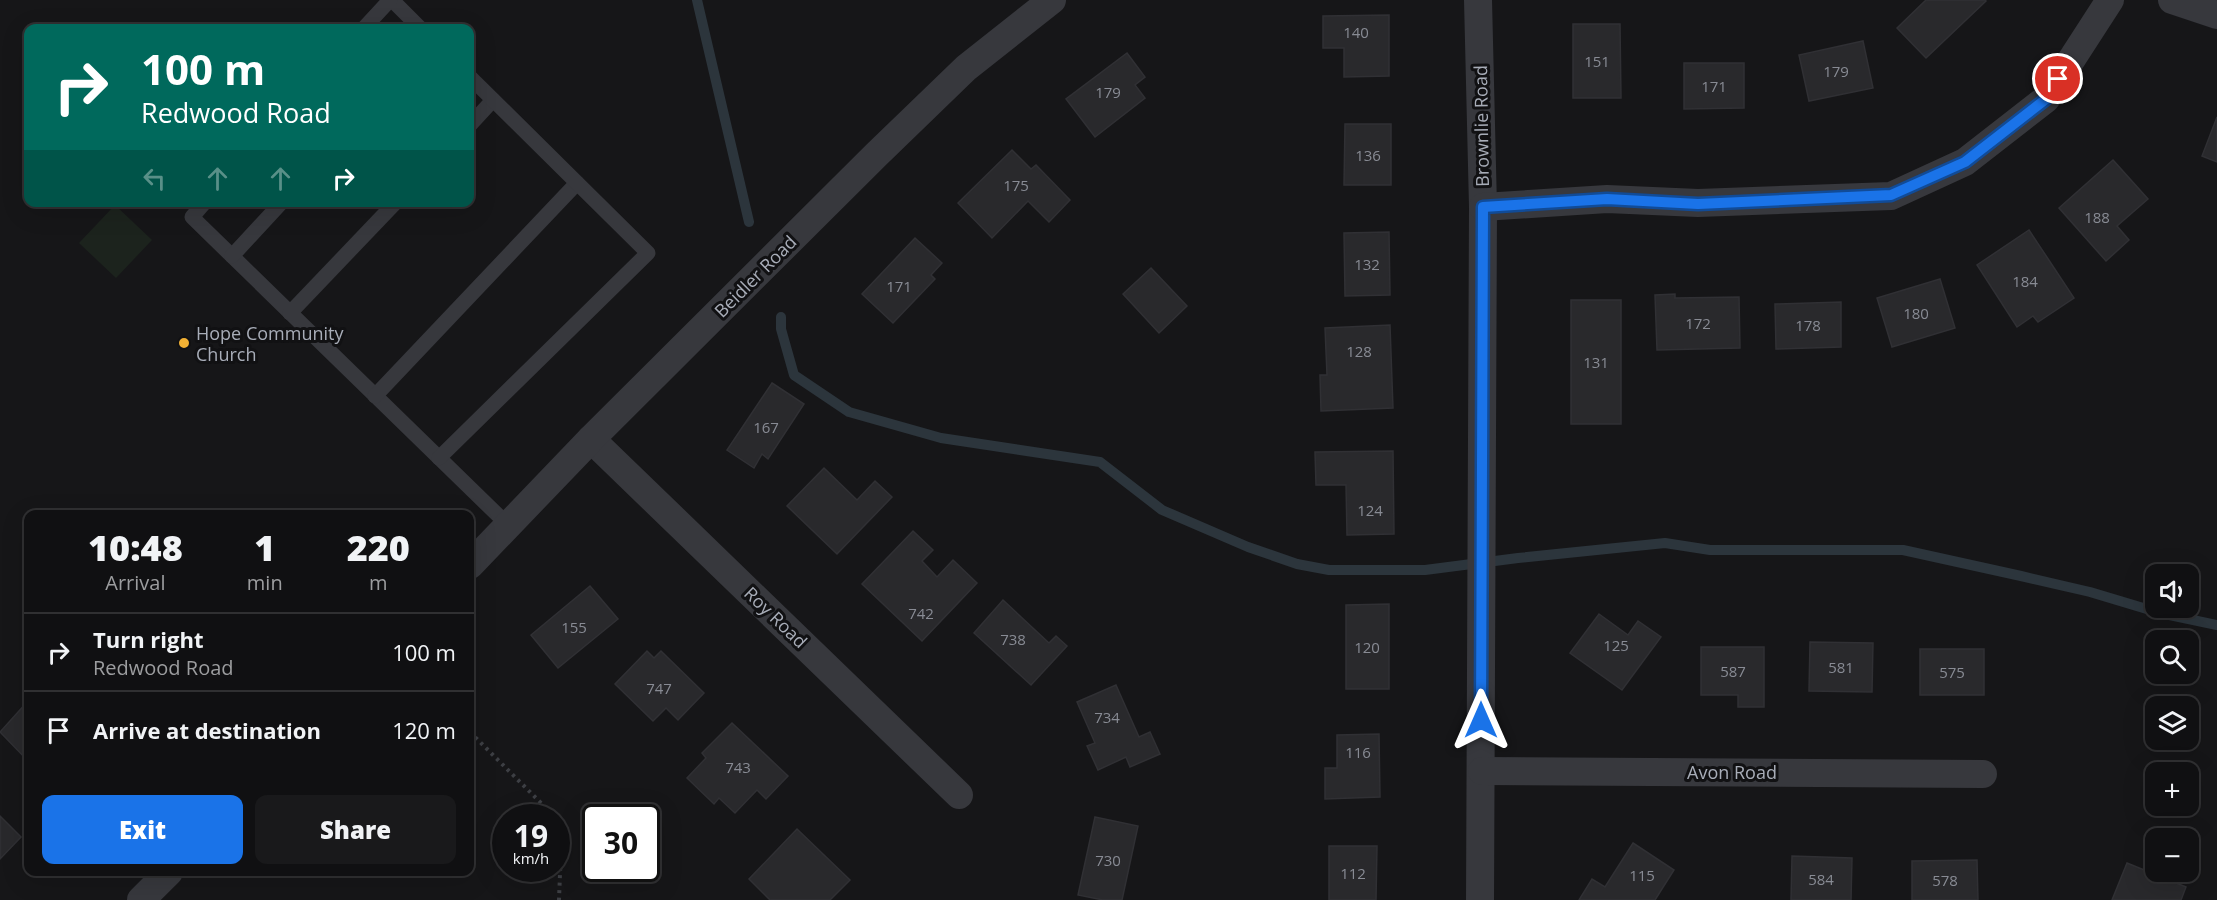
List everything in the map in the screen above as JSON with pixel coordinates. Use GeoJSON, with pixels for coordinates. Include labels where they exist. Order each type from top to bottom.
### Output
{"type":"FeatureCollection","features":[{"type":"Feature","properties":{"kind":"street","name":"Beidler Road"},"geometry":{"type":"LineString","coordinates":[[474,561],[591,439],[958,75],[1052,0]]}},
{"type":"Feature","properties":{"kind":"street","name":"Brownlie Road"},"geometry":{"type":"LineString","coordinates":[[1478,0],[1483,207],[1480,900]]}},
{"type":"Feature","properties":{"kind":"street"},"geometry":{"type":"LineString","coordinates":[[1483,207],[1607,199],[1698,204],[1891,195],[1965,162],[2046,99],[2110,0]]}},
{"type":"Feature","properties":{"kind":"street"},"geometry":{"type":"LineString","coordinates":[[2172,0],[2217,15]]}},
{"type":"Feature","properties":{"kind":"street","name":"Roy Road"},"geometry":{"type":"LineString","coordinates":[[591,439],[959,795]]}},
{"type":"Feature","properties":{"kind":"street","name":"Avon Road"},"geometry":{"type":"LineString","coordinates":[[1482,771],[1983,774]]}},
{"type":"Feature","properties":{"kind":"street"},"geometry":{"type":"LineString","coordinates":[[141,900],[165,876]]}},
{"type":"Feature","properties":{"kind":"lane"},"geometry":{"type":"LineString","coordinates":[[368,24],[391,0],[416,24]]}},
{"type":"Feature","properties":{"kind":"lane"},"geometry":{"type":"LineString","coordinates":[[439,458],[648,253],[474,81]]}},
{"type":"Feature","properties":{"kind":"lane"},"geometry":{"type":"LineString","coordinates":[[474,121],[493,100]]}},
{"type":"Feature","properties":{"kind":"lane"},"geometry":{"type":"LineString","coordinates":[[375,396],[577,183]]}},
{"type":"Feature","properties":{"kind":"lane"},"geometry":{"type":"LineString","coordinates":[[201,207],[192,217],[508,525]]}},
{"type":"Feature","properties":{"kind":"lane"},"geometry":{"type":"LineString","coordinates":[[232,256],[277,207]]}},
{"type":"Feature","properties":{"kind":"lane"},"geometry":{"type":"LineString","coordinates":[[290,313],[391,207]]}},
{"type":"Feature","properties":{"kind":"path"},"geometry":{"type":"LineString","coordinates":[[474,736],[542,804]]}},
{"type":"Feature","properties":{"kind":"path"},"geometry":{"type":"LineString","coordinates":[[559,900],[560,882]]}},
{"type":"Feature","properties":{"kind":"shaded area"},"geometry":{"type":"Polygon","coordinates":[[[113,207],[117,207],[152,240],[116,278],[79,243],[113,207]]]}},
{"type":"Feature","properties":{"kind":"building"},"geometry":{"type":"Polygon","coordinates":[[[1926,0],[1986,1],[1926,58],[1897,28],[1926,0]]]}},
{"type":"Feature","properties":{"kind":"building"},"geometry":{"type":"Polygon","coordinates":[[[1389,15],[1389,76],[1344,77],[1344,48],[1323,48],[1323,16],[1389,15]]]}},
{"type":"Feature","properties":{"kind":"building"},"geometry":{"type":"Polygon","coordinates":[[[1573,24],[1620,24],[1621,98],[1573,98],[1573,24]]]}},
{"type":"Feature","properties":{"kind":"building"},"geometry":{"type":"Polygon","coordinates":[[[1863,41],[1873,88],[1809,101],[1799,55],[1863,41]]]}},
{"type":"Feature","properties":{"kind":"building"},"geometry":{"type":"Polygon","coordinates":[[[1127,53],[1145,77],[1135,85],[1145,98],[1095,137],[1066,99],[1127,53]]]}},
{"type":"Feature","properties":{"kind":"building"},"geometry":{"type":"Polygon","coordinates":[[[1684,63],[1744,63],[1744,108],[1684,109],[1684,63]]]}},
{"type":"Feature","properties":{"kind":"building"},"geometry":{"type":"Polygon","coordinates":[[[2217,117],[2217,162],[2202,156],[2217,117]]]}},
{"type":"Feature","properties":{"kind":"building"},"geometry":{"type":"Polygon","coordinates":[[[1345,124],[1391,124],[1391,185],[1344,185],[1345,124]]]}},
{"type":"Feature","properties":{"kind":"building"},"geometry":{"type":"Polygon","coordinates":[[[1012,150],[1031,169],[1036,165],[1070,200],[1049,222],[1028,201],[992,238],[958,203],[1012,150]]]}},
{"type":"Feature","properties":{"kind":"building"},"geometry":{"type":"Polygon","coordinates":[[[2113,160],[2148,199],[2117,226],[2129,240],[2106,261],[2059,208],[2113,160]]]}},
{"type":"Feature","properties":{"kind":"building"},"geometry":{"type":"Polygon","coordinates":[[[2029,230],[2074,298],[2038,322],[2033,316],[2017,327],[1977,265],[2029,230]]]}},
{"type":"Feature","properties":{"kind":"building"},"geometry":{"type":"Polygon","coordinates":[[[1389,232],[1390,295],[1345,296],[1344,233],[1389,232]]]}},
{"type":"Feature","properties":{"kind":"building"},"geometry":{"type":"Polygon","coordinates":[[[915,238],[942,263],[931,275],[935,279],[893,323],[862,294],[915,238]]]}},
{"type":"Feature","properties":{"kind":"building"},"geometry":{"type":"Polygon","coordinates":[[[1151,268],[1187,306],[1159,333],[1123,294],[1151,268]]]}},
{"type":"Feature","properties":{"kind":"building"},"geometry":{"type":"Polygon","coordinates":[[[1940,279],[1955,328],[1892,347],[1877,298],[1940,279]]]}},
{"type":"Feature","properties":{"kind":"building"},"geometry":{"type":"Polygon","coordinates":[[[1675,294],[1675,298],[1739,297],[1740,348],[1657,350],[1655,295],[1675,294]]]}},
{"type":"Feature","properties":{"kind":"building"},"geometry":{"type":"Polygon","coordinates":[[[1571,300],[1621,300],[1621,424],[1571,424],[1571,300]]]}},
{"type":"Feature","properties":{"kind":"building"},"geometry":{"type":"Polygon","coordinates":[[[1841,302],[1841,347],[1776,349],[1775,304],[1841,302]]]}},
{"type":"Feature","properties":{"kind":"building"},"geometry":{"type":"Polygon","coordinates":[[[1390,325],[1393,408],[1321,411],[1320,375],[1327,375],[1325,328],[1390,325]]]}},
{"type":"Feature","properties":{"kind":"building"},"geometry":{"type":"Polygon","coordinates":[[[772,383],[804,404],[768,459],[762,454],[754,468],[727,450],[772,383]]]}},
{"type":"Feature","properties":{"kind":"building"},"geometry":{"type":"Polygon","coordinates":[[[1393,451],[1394,534],[1347,535],[1346,485],[1316,485],[1315,452],[1393,451]]]}},
{"type":"Feature","properties":{"kind":"building"},"geometry":{"type":"Polygon","coordinates":[[[824,468],[857,500],[875,481],[892,497],[837,554],[787,506],[824,468]]]}},
{"type":"Feature","properties":{"kind":"building"},"geometry":{"type":"Polygon","coordinates":[[[913,531],[933,550],[922,561],[937,577],[953,560],[977,583],[922,641],[862,584],[913,531]]]}},
{"type":"Feature","properties":{"kind":"building"},"geometry":{"type":"Polygon","coordinates":[[[590,586],[618,619],[558,668],[531,635],[590,586]]]}},
{"type":"Feature","properties":{"kind":"building"},"geometry":{"type":"Polygon","coordinates":[[[1003,600],[1049,643],[1056,636],[1067,646],[1031,685],[974,633],[1003,600]]]}},
{"type":"Feature","properties":{"kind":"building"},"geometry":{"type":"Polygon","coordinates":[[[1389,604],[1389,689],[1346,689],[1346,605],[1389,604]]]}},
{"type":"Feature","properties":{"kind":"building"},"geometry":{"type":"Polygon","coordinates":[[[1599,614],[1628,635],[1638,621],[1661,637],[1622,690],[1570,653],[1599,614]]]}},
{"type":"Feature","properties":{"kind":"building"},"geometry":{"type":"Polygon","coordinates":[[[1810,642],[1873,643],[1872,692],[1809,691],[1810,642]]]}},
{"type":"Feature","properties":{"kind":"building"},"geometry":{"type":"Polygon","coordinates":[[[1701,647],[1764,647],[1764,707],[1738,707],[1738,695],[1701,695],[1701,647]]]}},
{"type":"Feature","properties":{"kind":"building"},"geometry":{"type":"Polygon","coordinates":[[[1920,649],[1984,649],[1984,695],[1920,695],[1920,649]]]}},
{"type":"Feature","properties":{"kind":"building"},"geometry":{"type":"Polygon","coordinates":[[[647,651],[654,658],[661,651],[704,693],[678,720],[666,708],[653,721],[615,684],[647,651]]]}},
{"type":"Feature","properties":{"kind":"building"},"geometry":{"type":"Polygon","coordinates":[[[1116,685],[1139,737],[1150,732],[1160,754],[1130,767],[1126,757],[1098,770],[1087,746],[1095,743],[1077,702],[1116,685]]]}},
{"type":"Feature","properties":{"kind":"building"},"geometry":{"type":"Polygon","coordinates":[[[24,705],[24,757],[0,732],[24,705]]]}},
{"type":"Feature","properties":{"kind":"building"},"geometry":{"type":"Polygon","coordinates":[[[732,723],[788,776],[766,799],[757,790],[735,813],[719,798],[714,804],[687,778],[706,758],[702,753],[732,723]]]}},
{"type":"Feature","properties":{"kind":"building"},"geometry":{"type":"Polygon","coordinates":[[[1379,734],[1380,797],[1325,799],[1325,768],[1337,768],[1337,735],[1379,734]]]}},
{"type":"Feature","properties":{"kind":"building"},"geometry":{"type":"Polygon","coordinates":[[[0,816],[21,837],[0,859],[0,816]]]}},
{"type":"Feature","properties":{"kind":"building"},"geometry":{"type":"Polygon","coordinates":[[[1095,817],[1138,826],[1122,900],[1103,900],[1078,895],[1095,817]]]}},
{"type":"Feature","properties":{"kind":"building"},"geometry":{"type":"Polygon","coordinates":[[[797,829],[850,880],[830,900],[770,900],[749,879],[797,829]]]}},
{"type":"Feature","properties":{"kind":"building"},"geometry":{"type":"Polygon","coordinates":[[[1633,843],[1674,870],[1655,900],[1579,900],[1592,879],[1605,887],[1633,843]]]}},
{"type":"Feature","properties":{"kind":"building"},"geometry":{"type":"Polygon","coordinates":[[[1329,846],[1377,846],[1376,900],[1329,900],[1329,846]]]}},
{"type":"Feature","properties":{"kind":"building"},"geometry":{"type":"Polygon","coordinates":[[[1792,856],[1852,858],[1851,900],[1791,900],[1792,856]]]}},
{"type":"Feature","properties":{"kind":"building"},"geometry":{"type":"Polygon","coordinates":[[[1977,860],[1978,900],[1912,900],[1912,861],[1977,860]]]}},
{"type":"Feature","properties":{"kind":"building"},"geometry":{"type":"Polygon","coordinates":[[[2127,863],[2145,870],[2145,882],[2174,882],[2186,887],[2181,900],[2112,900],[2127,863]]]}},
{"type":"Feature","properties":{"kind":"waterway"},"geometry":{"type":"LineString","coordinates":[[697,0],[749,222]]}},
{"type":"Feature","properties":{"kind":"waterway"},"geometry":{"type":"LineString","coordinates":[[781,317],[781,329],[794,375],[849,412],[941,438],[1100,462],[1162,510],[1248,547],[1297,564],[1329,570],[1425,570],[1665,543],[1710,550],[1903,550],[2090,592],[2160,613],[2217,625]]}},
{"type":"Feature","properties":{"kind":"place","name":"Hope Community Church"},"geometry":{"type":"Point","coordinates":[184,343]}},
{"type":"Feature","properties":{"kind":"route"},"geometry":{"type":"LineString","coordinates":[[1481,720],[1483,207],[1607,199],[1698,204],[1891,195],[1965,162],[2046,99],[2058,79]]}}]}
